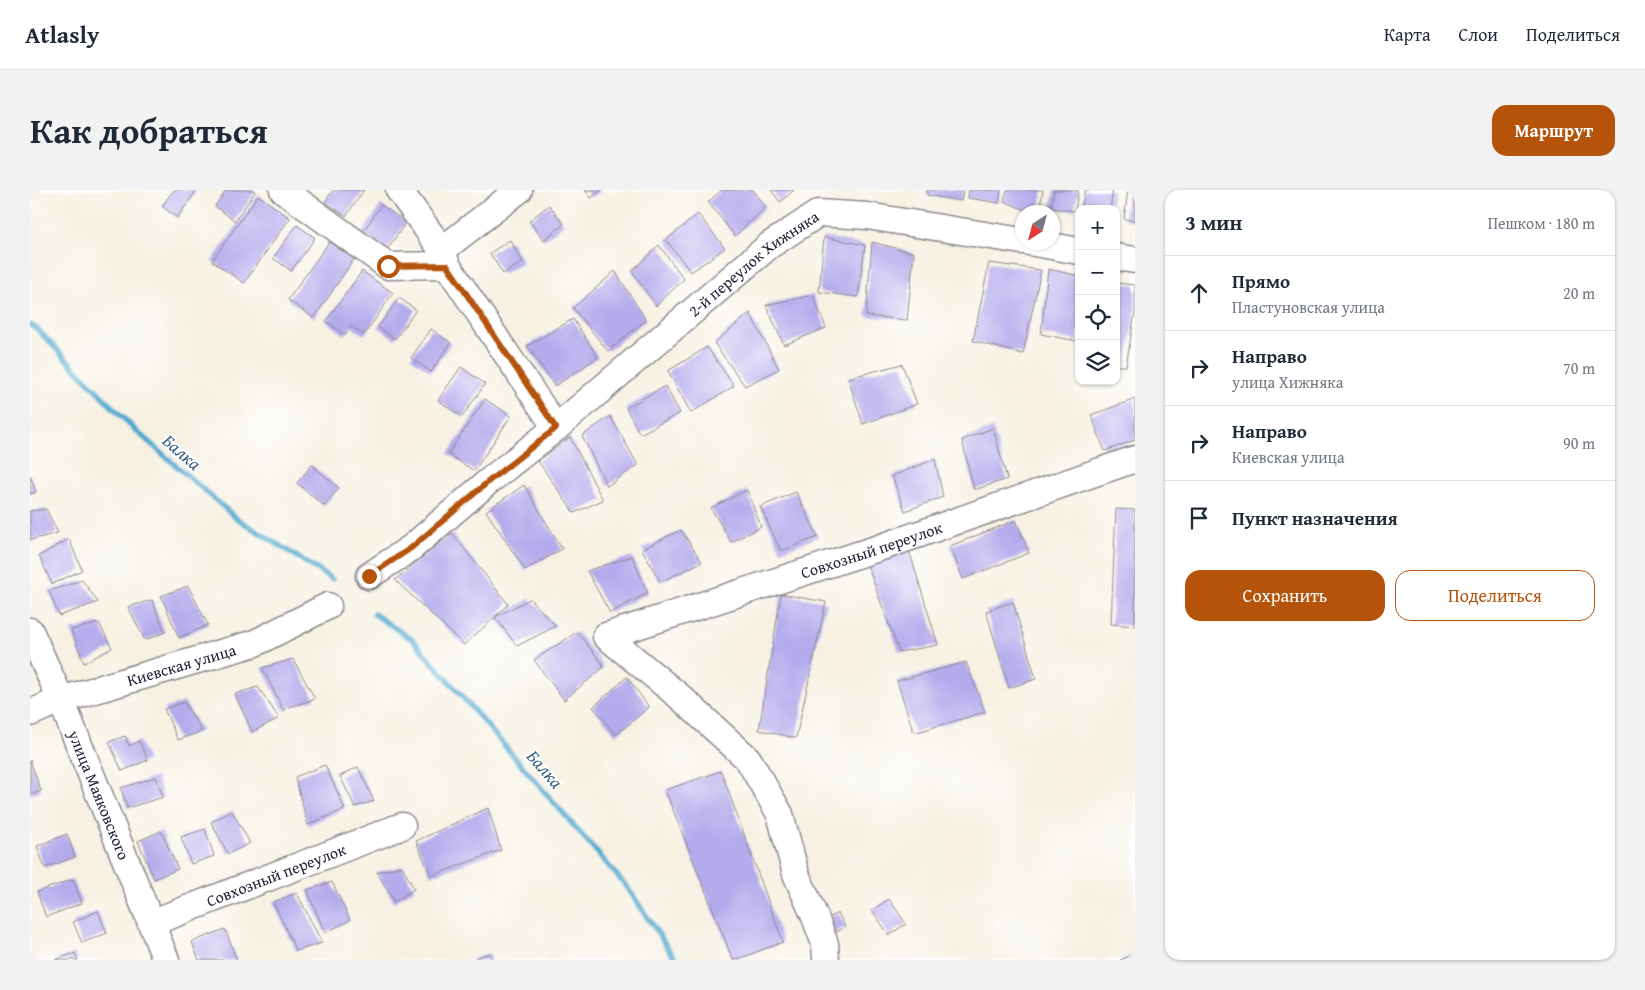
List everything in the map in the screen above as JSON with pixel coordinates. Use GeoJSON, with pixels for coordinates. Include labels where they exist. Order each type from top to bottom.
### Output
{"type":"FeatureCollection","features":[{"type":"Feature","properties":{"kind":"street"},"geometry":{"type":"LineString","coordinates":[[283,190],[388,266],[445,258],[519,190]]}},
{"type":"Feature","properties":{"kind":"street"},"geometry":{"type":"LineString","coordinates":[[369,576],[411,548],[489,481],[556,428],[399,190]]}},
{"type":"Feature","properties":{"kind":"street","name":"2-й переулок Хижняка"},"geometry":{"type":"LineString","coordinates":[[556,428],[770,245],[819,213],[867,216],[1015,240]]}},
{"type":"Feature","properties":{"kind":"street"},"geometry":{"type":"LineString","coordinates":[[1060,248],[1075,250]]}},
{"type":"Feature","properties":{"kind":"street"},"geometry":{"type":"LineString","coordinates":[[1120,258],[1135,260]]}},
{"type":"Feature","properties":{"kind":"street","name":"Совхозный переулок"},"geometry":{"type":"LineString","coordinates":[[826,960],[825,944],[796,874],[780,814],[748,758],[680,697],[606,636],[882,547],[1135,459]]}},
{"type":"Feature","properties":{"kind":"street","name":"Киевская улица"},"geometry":{"type":"LineString","coordinates":[[30,713],[61,700],[255,643],[328,606]]}},
{"type":"Feature","properties":{"kind":"street","name":"улица Маяковского"},"geometry":{"type":"LineString","coordinates":[[30,631],[61,700],[166,960]]}},
{"type":"Feature","properties":{"kind":"street","name":"Совхозный переулок"},"geometry":{"type":"LineString","coordinates":[[151,924],[402,826]]}},
{"type":"Feature","properties":{"kind":"building"},"geometry":{"type":"Polygon","coordinates":[[[174,190],[197,190],[177,218],[162,206],[174,190]]]}},
{"type":"Feature","properties":{"kind":"building"},"geometry":{"type":"Polygon","coordinates":[[[226,190],[253,190],[255,192],[235,221],[215,206],[226,190]]]}},
{"type":"Feature","properties":{"kind":"building"},"geometry":{"type":"Polygon","coordinates":[[[333,190],[364,190],[346,216],[325,202],[333,190]]]}},
{"type":"Feature","properties":{"kind":"building"},"geometry":{"type":"Polygon","coordinates":[[[585,190],[602,190],[591,198],[585,190]]]}},
{"type":"Feature","properties":{"kind":"building"},"geometry":{"type":"Polygon","coordinates":[[[722,190],[753,190],[766,207],[735,236],[708,202],[722,190]]]}},
{"type":"Feature","properties":{"kind":"building"},"geometry":{"type":"Polygon","coordinates":[[[771,190],[794,190],[780,202],[771,190]]]}},
{"type":"Feature","properties":{"kind":"building"},"geometry":{"type":"Polygon","coordinates":[[[927,190],[963,190],[961,201],[927,195],[927,190]]]}},
{"type":"Feature","properties":{"kind":"building"},"geometry":{"type":"Polygon","coordinates":[[[969,190],[1001,190],[999,203],[968,198],[969,190]]]}},
{"type":"Feature","properties":{"kind":"building"},"geometry":{"type":"Polygon","coordinates":[[[1007,190],[1043,190],[1040,205],[1015,206],[1004,201],[1007,190]]]}},
{"type":"Feature","properties":{"kind":"building"},"geometry":{"type":"Polygon","coordinates":[[[1054,190],[1078,190],[1075,211],[1060,209],[1060,205],[1052,205],[1054,190]]]}},
{"type":"Feature","properties":{"kind":"building"},"geometry":{"type":"Polygon","coordinates":[[[1085,190],[1113,190],[1111,205],[1082,205],[1085,190]]]}},
{"type":"Feature","properties":{"kind":"building"},"geometry":{"type":"Polygon","coordinates":[[[1128,190],[1135,190],[1135,221],[1124,219],[1128,190]]]}},
{"type":"Feature","properties":{"kind":"building"},"geometry":{"type":"Polygon","coordinates":[[[258,195],[290,218],[244,283],[212,261],[258,195]]]}},
{"type":"Feature","properties":{"kind":"building"},"geometry":{"type":"Polygon","coordinates":[[[381,205],[406,222],[387,250],[362,233],[381,205]]]}},
{"type":"Feature","properties":{"kind":"building"},"geometry":{"type":"Polygon","coordinates":[[[549,205],[564,224],[544,240],[529,221],[549,205]]]}},
{"type":"Feature","properties":{"kind":"building"},"geometry":{"type":"Polygon","coordinates":[[[698,214],[725,248],[691,272],[666,240],[698,214]]]}},
{"type":"Feature","properties":{"kind":"building"},"geometry":{"type":"Polygon","coordinates":[[[297,225],[315,238],[291,271],[273,258],[297,225]]]}},
{"type":"Feature","properties":{"kind":"building"},"geometry":{"type":"Polygon","coordinates":[[[824,237],[865,245],[858,297],[819,292],[824,237]]]}},
{"type":"Feature","properties":{"kind":"building"},"geometry":{"type":"Polygon","coordinates":[[[510,240],[523,262],[503,274],[490,253],[510,240]]]}},
{"type":"Feature","properties":{"kind":"building"},"geometry":{"type":"Polygon","coordinates":[[[329,242],[354,259],[314,318],[288,300],[329,242]]]}},
{"type":"Feature","properties":{"kind":"building"},"geometry":{"type":"Polygon","coordinates":[[[872,242],[914,253],[907,320],[866,316],[872,242]]]}},
{"type":"Feature","properties":{"kind":"building"},"geometry":{"type":"Polygon","coordinates":[[[659,245],[684,279],[656,306],[632,271],[659,245]]]}},
{"type":"Feature","properties":{"kind":"building"},"geometry":{"type":"Polygon","coordinates":[[[989,263],[1041,270],[1023,354],[973,341],[989,263]]]}},
{"type":"Feature","properties":{"kind":"building"},"geometry":{"type":"Polygon","coordinates":[[[1048,269],[1075,275],[1075,341],[1041,334],[1048,269]]]}},
{"type":"Feature","properties":{"kind":"building"},"geometry":{"type":"Polygon","coordinates":[[[362,271],[393,293],[364,335],[351,326],[345,335],[326,321],[362,271]]]}},
{"type":"Feature","properties":{"kind":"building"},"geometry":{"type":"Polygon","coordinates":[[[615,271],[646,320],[608,351],[573,308],[615,271]]]}},
{"type":"Feature","properties":{"kind":"building"},"geometry":{"type":"Polygon","coordinates":[[[1120,283],[1135,285],[1135,312],[1126,366],[1120,366],[1120,283]]]}},
{"type":"Feature","properties":{"kind":"building"},"geometry":{"type":"Polygon","coordinates":[[[813,295],[826,328],[784,345],[766,305],[813,295]]]}},
{"type":"Feature","properties":{"kind":"building"},"geometry":{"type":"Polygon","coordinates":[[[399,298],[416,310],[395,339],[378,327],[399,298]]]}},
{"type":"Feature","properties":{"kind":"building"},"geometry":{"type":"Polygon","coordinates":[[[750,313],[779,369],[745,386],[714,343],[750,313]]]}},
{"type":"Feature","properties":{"kind":"building"},"geometry":{"type":"Polygon","coordinates":[[[573,319],[598,357],[555,386],[527,346],[573,319]]]}},
{"type":"Feature","properties":{"kind":"building"},"geometry":{"type":"Polygon","coordinates":[[[431,329],[451,343],[431,372],[411,358],[431,329]]]}},
{"type":"Feature","properties":{"kind":"building"},"geometry":{"type":"Polygon","coordinates":[[[707,347],[734,386],[691,413],[668,371],[707,347]]]}},
{"type":"Feature","properties":{"kind":"building"},"geometry":{"type":"Polygon","coordinates":[[[902,364],[917,404],[863,424],[848,378],[902,364]]]}},
{"type":"Feature","properties":{"kind":"building"},"geometry":{"type":"Polygon","coordinates":[[[461,367],[485,384],[462,417],[438,400],[461,367]]]}},
{"type":"Feature","properties":{"kind":"building"},"geometry":{"type":"Polygon","coordinates":[[[665,386],[680,413],[640,434],[626,408],[665,386]]]}},
{"type":"Feature","properties":{"kind":"building"},"geometry":{"type":"Polygon","coordinates":[[[485,399],[511,416],[474,471],[448,454],[485,399]]]}},
{"type":"Feature","properties":{"kind":"building"},"geometry":{"type":"Polygon","coordinates":[[[1135,399],[1135,440],[1105,451],[1091,415],[1135,399]]]}},
{"type":"Feature","properties":{"kind":"building"},"geometry":{"type":"Polygon","coordinates":[[[610,416],[638,465],[607,486],[582,436],[610,416]]]}},
{"type":"Feature","properties":{"kind":"building"},"geometry":{"type":"Polygon","coordinates":[[[993,428],[1007,479],[974,490],[962,440],[993,428]]]}},
{"type":"Feature","properties":{"kind":"building"},"geometry":{"type":"Polygon","coordinates":[[[570,437],[603,500],[574,513],[538,461],[570,437]]]}},
{"type":"Feature","properties":{"kind":"building"},"geometry":{"type":"Polygon","coordinates":[[[935,459],[943,497],[905,511],[892,476],[935,459]]]}},
{"type":"Feature","properties":{"kind":"building"},"geometry":{"type":"Polygon","coordinates":[[[312,465],[339,488],[324,506],[297,483],[312,465]]]}},
{"type":"Feature","properties":{"kind":"building"},"geometry":{"type":"Polygon","coordinates":[[[30,475],[36,492],[30,494],[30,475]]]}},
{"type":"Feature","properties":{"kind":"building"},"geometry":{"type":"Polygon","coordinates":[[[524,485],[562,549],[525,570],[486,511],[524,485]]]}},
{"type":"Feature","properties":{"kind":"building"},"geometry":{"type":"Polygon","coordinates":[[[747,490],[761,527],[731,542],[711,508],[747,490]]]}},
{"type":"Feature","properties":{"kind":"building"},"geometry":{"type":"Polygon","coordinates":[[[796,492],[818,537],[781,551],[760,507],[796,492]]]}},
{"type":"Feature","properties":{"kind":"building"},"geometry":{"type":"Polygon","coordinates":[[[46,509],[58,533],[30,540],[30,511],[46,509]]]}},
{"type":"Feature","properties":{"kind":"building"},"geometry":{"type":"Polygon","coordinates":[[[1116,509],[1135,510],[1135,626],[1111,624],[1116,509]]]}},
{"type":"Feature","properties":{"kind":"building"},"geometry":{"type":"Polygon","coordinates":[[[1016,520],[1029,553],[963,579],[950,546],[1016,520]]]}},
{"type":"Feature","properties":{"kind":"building"},"geometry":{"type":"Polygon","coordinates":[[[681,530],[702,562],[660,582],[642,549],[681,530]]]}},
{"type":"Feature","properties":{"kind":"building"},"geometry":{"type":"Polygon","coordinates":[[[452,533],[508,604],[464,645],[395,580],[452,533]]]}},
{"type":"Feature","properties":{"kind":"building"},"geometry":{"type":"Polygon","coordinates":[[[69,539],[82,570],[52,584],[39,556],[69,539]]]}},
{"type":"Feature","properties":{"kind":"building"},"geometry":{"type":"Polygon","coordinates":[[[909,550],[938,645],[899,652],[867,564],[909,550]]]}},
{"type":"Feature","properties":{"kind":"building"},"geometry":{"type":"Polygon","coordinates":[[[632,556],[648,593],[610,613],[587,571],[632,556]]]}},
{"type":"Feature","properties":{"kind":"building"},"geometry":{"type":"Polygon","coordinates":[[[82,580],[98,602],[59,616],[49,591],[82,580]]]}},
{"type":"Feature","properties":{"kind":"building"},"geometry":{"type":"Polygon","coordinates":[[[188,586],[208,625],[179,638],[161,596],[188,586]]]}},
{"type":"Feature","properties":{"kind":"building"},"geometry":{"type":"Polygon","coordinates":[[[781,594],[826,602],[796,738],[759,730],[781,594]]]}},
{"type":"Feature","properties":{"kind":"building"},"geometry":{"type":"Polygon","coordinates":[[[530,599],[556,626],[517,646],[495,617],[530,599]]]}},
{"type":"Feature","properties":{"kind":"building"},"geometry":{"type":"Polygon","coordinates":[[[152,600],[165,632],[145,640],[128,607],[152,600]]]}},
{"type":"Feature","properties":{"kind":"building"},"geometry":{"type":"Polygon","coordinates":[[[1013,602],[1036,679],[1009,688],[986,611],[1013,602]]]}},
{"type":"Feature","properties":{"kind":"building"},"geometry":{"type":"Polygon","coordinates":[[[99,623],[112,648],[84,663],[71,630],[99,623]]]}},
{"type":"Feature","properties":{"kind":"building"},"geometry":{"type":"Polygon","coordinates":[[[577,632],[602,663],[603,668],[564,700],[534,660],[577,632]]]}},
{"type":"Feature","properties":{"kind":"building"},"geometry":{"type":"Polygon","coordinates":[[[293,659],[315,699],[286,708],[284,711],[262,668],[293,659]]]}},
{"type":"Feature","properties":{"kind":"building"},"geometry":{"type":"Polygon","coordinates":[[[966,662],[985,712],[914,733],[897,681],[966,662]]]}},
{"type":"Feature","properties":{"kind":"building"},"geometry":{"type":"Polygon","coordinates":[[[627,677],[649,707],[616,735],[593,707],[627,677]]]}},
{"type":"Feature","properties":{"kind":"building"},"geometry":{"type":"Polygon","coordinates":[[[258,687],[279,718],[252,732],[235,694],[258,687]]]}},
{"type":"Feature","properties":{"kind":"building"},"geometry":{"type":"Polygon","coordinates":[[[184,702],[202,731],[178,740],[164,709],[184,702]]]}},
{"type":"Feature","properties":{"kind":"building"},"geometry":{"type":"Polygon","coordinates":[[[125,736],[129,746],[139,741],[148,760],[122,771],[109,742],[125,736]]]}},
{"type":"Feature","properties":{"kind":"building"},"geometry":{"type":"Polygon","coordinates":[[[30,760],[41,791],[30,795],[30,760]]]}},
{"type":"Feature","properties":{"kind":"building"},"geometry":{"type":"Polygon","coordinates":[[[325,765],[345,809],[308,825],[295,777],[325,765]]]}},
{"type":"Feature","properties":{"kind":"building"},"geometry":{"type":"Polygon","coordinates":[[[358,767],[374,801],[355,807],[340,776],[358,767]]]}},
{"type":"Feature","properties":{"kind":"building"},"geometry":{"type":"Polygon","coordinates":[[[721,771],[783,942],[735,960],[733,960],[665,790],[721,771]]]}},
{"type":"Feature","properties":{"kind":"building"},"geometry":{"type":"Polygon","coordinates":[[[156,777],[163,797],[127,808],[121,788],[156,777]]]}},
{"type":"Feature","properties":{"kind":"building"},"geometry":{"type":"Polygon","coordinates":[[[488,808],[501,850],[431,876],[416,841],[488,808]]]}},
{"type":"Feature","properties":{"kind":"building"},"geometry":{"type":"Polygon","coordinates":[[[232,811],[250,843],[228,854],[211,822],[232,811]]]}},
{"type":"Feature","properties":{"kind":"building"},"geometry":{"type":"Polygon","coordinates":[[[205,829],[214,856],[191,864],[181,837],[205,829]]]}},
{"type":"Feature","properties":{"kind":"building"},"geometry":{"type":"Polygon","coordinates":[[[161,831],[178,869],[154,879],[138,841],[161,831]]]}},
{"type":"Feature","properties":{"kind":"building"},"geometry":{"type":"Polygon","coordinates":[[[67,834],[75,857],[45,868],[37,846],[67,834]]]}},
{"type":"Feature","properties":{"kind":"building"},"geometry":{"type":"Polygon","coordinates":[[[402,866],[414,889],[394,902],[377,872],[402,866]]]}},
{"type":"Feature","properties":{"kind":"building"},"geometry":{"type":"Polygon","coordinates":[[[73,879],[82,903],[46,917],[37,892],[73,879]]]}},
{"type":"Feature","properties":{"kind":"building"},"geometry":{"type":"Polygon","coordinates":[[[332,882],[350,920],[325,933],[307,890],[332,882]]]}},
{"type":"Feature","properties":{"kind":"building"},"geometry":{"type":"Polygon","coordinates":[[[297,893],[322,943],[296,951],[273,902],[297,893]]]}},
{"type":"Feature","properties":{"kind":"building"},"geometry":{"type":"Polygon","coordinates":[[[889,899],[906,924],[889,935],[872,910],[889,899]]]}},
{"type":"Feature","properties":{"kind":"building"},"geometry":{"type":"Polygon","coordinates":[[[98,911],[107,933],[82,943],[73,922],[98,911]]]}},
{"type":"Feature","properties":{"kind":"building"},"geometry":{"type":"Polygon","coordinates":[[[838,913],[845,927],[833,934],[825,920],[838,913]]]}},
{"type":"Feature","properties":{"kind":"building"},"geometry":{"type":"Polygon","coordinates":[[[225,929],[237,960],[199,960],[192,942],[225,929]]]}},
{"type":"Feature","properties":{"kind":"building"},"geometry":{"type":"Polygon","coordinates":[[[75,953],[78,960],[55,960],[75,953]]]}},
{"type":"Feature","properties":{"kind":"building"},"geometry":{"type":"Polygon","coordinates":[[[489,953],[492,960],[471,960],[489,953]]]}},
{"type":"Feature","properties":{"kind":"building"},"geometry":{"type":"Polygon","coordinates":[[[1135,955],[1135,960],[1120,960],[1135,955]]]}},
{"type":"Feature","properties":{"kind":"waterway","name":"Балка"},"geometry":{"type":"LineString","coordinates":[[30,325],[37,329],[134,429],[236,518],[332,579]]}},
{"type":"Feature","properties":{"kind":"waterway","name":"Балка"},"geometry":{"type":"LineString","coordinates":[[374,614],[413,640],[627,887],[676,960]]}},
{"type":"Feature","properties":{"kind":"route"},"geometry":{"type":"LineString","coordinates":[[369,576],[411,548],[489,481],[556,428],[447,265],[388,266]]}}]}
